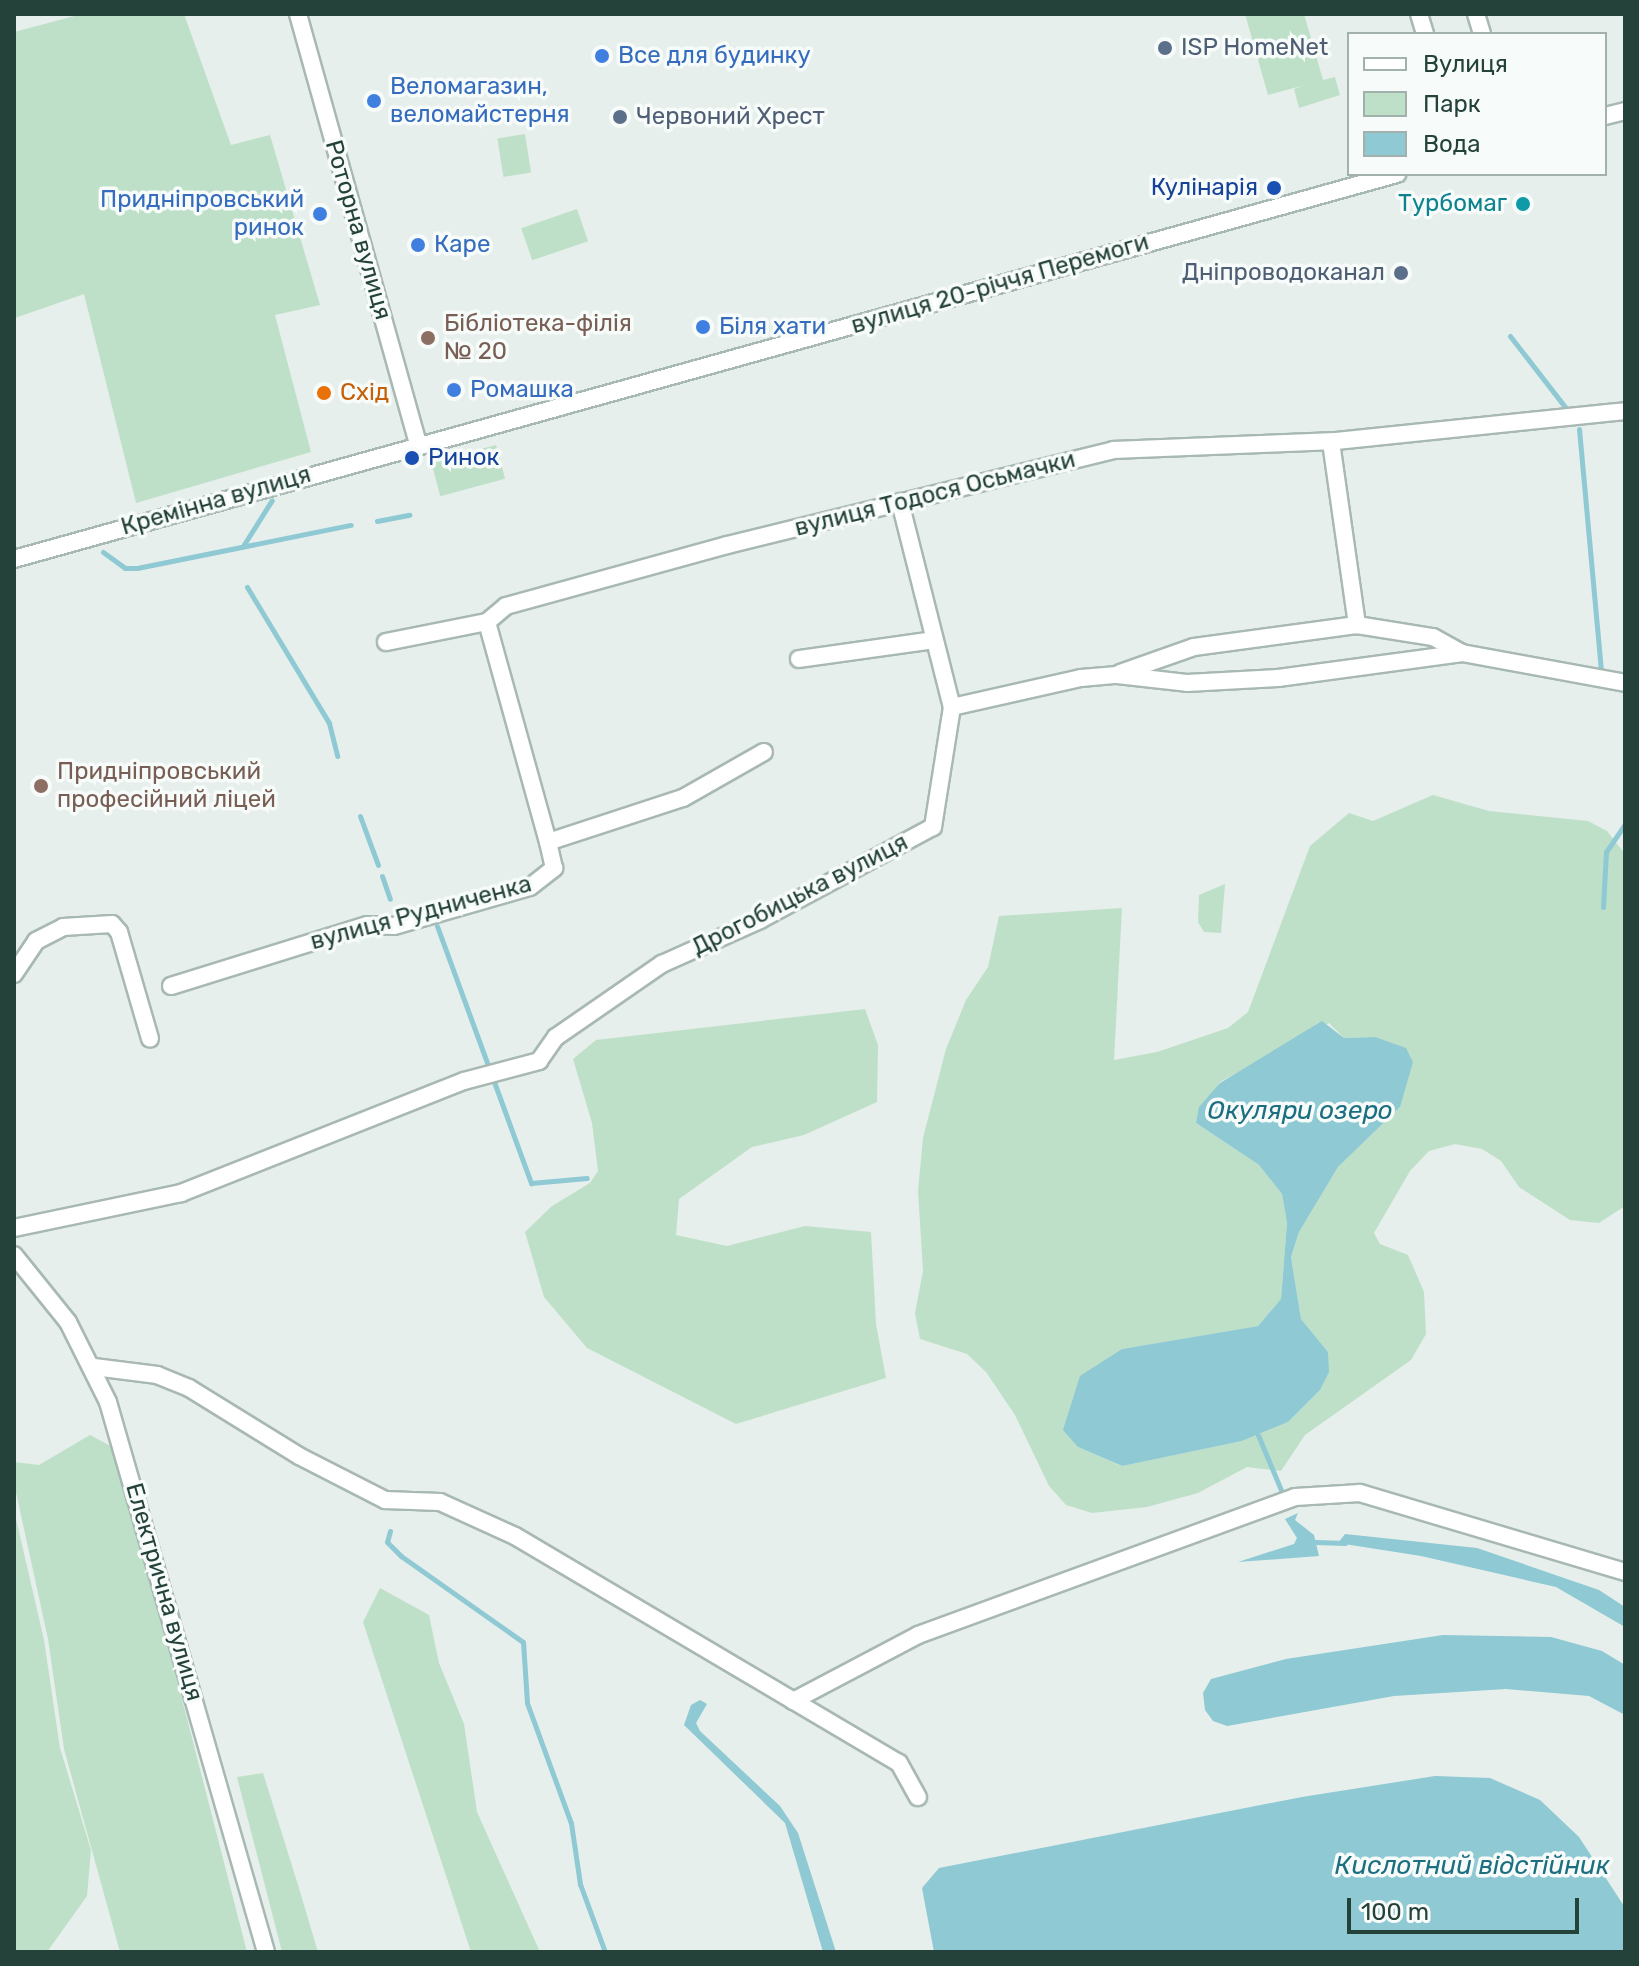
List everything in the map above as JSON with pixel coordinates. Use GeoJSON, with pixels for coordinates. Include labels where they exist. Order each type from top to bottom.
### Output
{"type":"FeatureCollection","features":[{"type":"Feature","properties":{"kind":"street","name":"Роторна вулиця"},"geometry":{"type":"LineString","coordinates":[[298,14],[419,446]]}},
{"type":"Feature","properties":{"kind":"street","name":"вулиця 20-річчя Перемоги"},"geometry":{"type":"LineString","coordinates":[[419,446],[1390,176]]}},
{"type":"Feature","properties":{"kind":"street","name":"вулиця Тодося Осьмачки"},"geometry":{"type":"LineString","coordinates":[[487,622],[506,606],[530,597],[1113,450],[1331,442],[1625,411]]}},
{"type":"Feature","properties":{"kind":"street"},"geometry":{"type":"LineString","coordinates":[[1331,442],[1357,625]]}},
{"type":"Feature","properties":{"kind":"street","name":"Кремінна вулиця"},"geometry":{"type":"LineString","coordinates":[[14,559],[419,446]]}},
{"type":"Feature","properties":{"kind":"street"},"geometry":{"type":"LineString","coordinates":[[900,502],[952,707],[1117,675],[1194,647],[1357,625],[1433,637],[1462,653]]}},
{"type":"Feature","properties":{"kind":"street"},"geometry":{"type":"LineString","coordinates":[[386,642],[487,622],[548,842]]}},
{"type":"Feature","properties":{"kind":"street"},"geometry":{"type":"LineString","coordinates":[[799,659],[934,640]]}},
{"type":"Feature","properties":{"kind":"street"},"geometry":{"type":"LineString","coordinates":[[1117,675],[1187,683],[1278,678],[1462,653],[1625,683]]}},
{"type":"Feature","properties":{"kind":"street","name":"Дрогобицька вулиця"},"geometry":{"type":"LineString","coordinates":[[14,1228],[181,1193],[473,1079],[539,1061],[556,1037],[662,964],[760,920],[933,827],[952,707]]}},
{"type":"Feature","properties":{"kind":"street","name":"вулиця Рудниченка"},"geometry":{"type":"LineString","coordinates":[[171,986],[367,925],[394,926],[530,887],[554,868],[548,842],[683,798],[764,752]]}},
{"type":"Feature","properties":{"kind":"street"},"geometry":{"type":"LineString","coordinates":[[14,974],[36,941],[63,927],[112,924],[119,932],[150,1039]]}},
{"type":"Feature","properties":{"kind":"street","name":"Електрична вулиця"},"geometry":{"type":"LineString","coordinates":[[14,1255],[68,1322],[94,1367],[124,1449],[266,1952]]}},
{"type":"Feature","properties":{"kind":"street"},"geometry":{"type":"LineString","coordinates":[[94,1367],[157,1375],[189,1388],[299,1456],[385,1500],[440,1502],[515,1536],[899,1763],[918,1797]]}},
{"type":"Feature","properties":{"kind":"street"},"geometry":{"type":"LineString","coordinates":[[793,1701],[918,1635],[1295,1497],[1360,1493],[1625,1572]]}},
{"type":"Feature","properties":{"kind":"green space"},"geometry":{"type":"Polygon","coordinates":[[[82,14],[184,14],[231,145],[270,135],[320,305],[275,315],[311,452],[136,503],[84,294],[15,318],[14,32],[82,14]]]}},
{"type":"Feature","properties":{"kind":"green space"},"geometry":{"type":"Polygon","coordinates":[[[1245,14],[1304,14],[1323,80],[1335,77],[1340,95],[1299,108],[1294,89],[1305,85],[1268,95],[1245,14]]]}},
{"type":"Feature","properties":{"kind":"green space"},"geometry":{"type":"Polygon","coordinates":[[[525,134],[531,173],[503,177],[497,138],[525,134]]]}},
{"type":"Feature","properties":{"kind":"green space"},"geometry":{"type":"Polygon","coordinates":[[[577,209],[588,241],[532,260],[521,228],[577,209]]]}},
{"type":"Feature","properties":{"kind":"green space"},"geometry":{"type":"Polygon","coordinates":[[[496,445],[505,479],[440,496],[431,462],[496,445]]]}},
{"type":"Feature","properties":{"kind":"green space"},"geometry":{"type":"Polygon","coordinates":[[[1433,795],[1489,811],[1588,821],[1607,831],[1625,854],[1625,1206],[1599,1223],[1570,1220],[1519,1187],[1501,1161],[1482,1149],[1455,1144],[1429,1151],[1410,1171],[1374,1233],[1380,1244],[1408,1255],[1424,1292],[1426,1334],[1411,1360],[1305,1435],[1281,1471],[1247,1467],[1198,1493],[1147,1507],[1092,1513],[1066,1505],[1049,1486],[1015,1415],[986,1372],[967,1354],[920,1339],[915,1313],[923,1271],[918,1191],[923,1138],[946,1049],[966,1000],[988,967],[999,916],[1122,908],[1114,1060],[1157,1052],[1228,1028],[1248,1012],[1310,846],[1349,813],[1373,821],[1433,795]],[[1329,1023],[1220,1082],[1196,1123],[1259,1165],[1282,1194],[1287,1223],[1281,1299],[1258,1326],[1122,1349],[1078,1447],[1121,1466],[1242,1441],[1288,1422],[1320,1390],[1328,1352],[1301,1319],[1291,1257],[1299,1232],[1338,1167],[1400,1107],[1375,1037],[1344,1038],[1329,1023]]]}},
{"type":"Feature","properties":{"kind":"green space"},"geometry":{"type":"Polygon","coordinates":[[[1225,884],[1221,933],[1204,932],[1198,922],[1199,895],[1225,884]]]}},
{"type":"Feature","properties":{"kind":"green space"},"geometry":{"type":"Polygon","coordinates":[[[865,1009],[878,1045],[877,1102],[804,1135],[752,1147],[679,1199],[676,1235],[727,1246],[805,1226],[871,1232],[876,1324],[886,1378],[736,1424],[587,1348],[544,1297],[525,1232],[552,1206],[590,1183],[598,1171],[592,1123],[573,1059],[596,1040],[865,1009]]]}},
{"type":"Feature","properties":{"kind":"green space"},"geometry":{"type":"Polygon","coordinates":[[[90,1435],[118,1450],[247,1952],[120,1952],[64,1749],[48,1639],[14,1483],[14,1462],[39,1465],[90,1435]]]}},
{"type":"Feature","properties":{"kind":"green space"},"geometry":{"type":"Polygon","coordinates":[[[14,1510],[44,1640],[60,1748],[91,1850],[87,1896],[47,1952],[14,1952],[14,1510]]]}},
{"type":"Feature","properties":{"kind":"green space"},"geometry":{"type":"Polygon","coordinates":[[[380,1588],[429,1615],[439,1663],[464,1724],[477,1812],[540,1952],[471,1952],[363,1622],[380,1588]]]}},
{"type":"Feature","properties":{"kind":"green space"},"geometry":{"type":"Polygon","coordinates":[[[263,1773],[318,1952],[282,1952],[237,1777],[263,1773]]]}},
{"type":"Feature","properties":{"kind":"water","name":"Окуляри озеро"},"geometry":{"type":"Polygon","coordinates":[[[1322,1021],[1344,1038],[1375,1037],[1406,1048],[1413,1062],[1400,1107],[1338,1167],[1299,1232],[1291,1257],[1301,1319],[1328,1352],[1329,1372],[1320,1390],[1288,1422],[1242,1441],[1122,1466],[1078,1447],[1063,1430],[1080,1376],[1122,1349],[1258,1326],[1281,1299],[1287,1223],[1282,1194],[1259,1165],[1196,1123],[1199,1107],[1220,1083],[1322,1021]]]}},
{"type":"Feature","properties":{"kind":"water"},"geometry":{"type":"Polygon","coordinates":[[[1298,1513],[1295,1520],[1314,1535],[1319,1556],[1238,1562],[1294,1544],[1297,1538],[1285,1519],[1298,1513]]]}},
{"type":"Feature","properties":{"kind":"water"},"geometry":{"type":"Polygon","coordinates":[[[1345,1534],[1477,1548],[1599,1590],[1625,1607],[1625,1627],[1556,1587],[1421,1556],[1338,1543],[1345,1534]]]}},
{"type":"Feature","properties":{"kind":"water"},"geometry":{"type":"Polygon","coordinates":[[[1443,1635],[1551,1637],[1602,1651],[1625,1665],[1625,1715],[1589,1696],[1506,1689],[1394,1696],[1227,1726],[1213,1721],[1205,1710],[1203,1693],[1211,1679],[1286,1659],[1443,1635]]]}},
{"type":"Feature","properties":{"kind":"water"},"geometry":{"type":"Polygon","coordinates":[[[700,1700],[707,1704],[696,1723],[700,1731],[780,1806],[798,1833],[836,1952],[823,1952],[785,1823],[684,1725],[691,1705],[700,1700]]]}},
{"type":"Feature","properties":{"kind":"water","name":"Кислотний відстійник"},"geometry":{"type":"Polygon","coordinates":[[[1435,1776],[1490,1778],[1540,1800],[1579,1837],[1624,1906],[1625,1952],[934,1952],[922,1888],[939,1868],[1302,1797],[1435,1776]]]}},
{"type":"Feature","properties":{"kind":"waterway"},"geometry":{"type":"LineString","coordinates":[[1510,336],[1569,412]]}},
{"type":"Feature","properties":{"kind":"waterway"},"geometry":{"type":"LineString","coordinates":[[1579,429],[1601,672]]}},
{"type":"Feature","properties":{"kind":"waterway"},"geometry":{"type":"LineString","coordinates":[[243,546],[272,500]]}},
{"type":"Feature","properties":{"kind":"waterway"},"geometry":{"type":"LineString","coordinates":[[377,521],[409,515]]}},
{"type":"Feature","properties":{"kind":"waterway"},"geometry":{"type":"LineString","coordinates":[[103,552],[125,568],[137,568],[351,525]]}},
{"type":"Feature","properties":{"kind":"waterway"},"geometry":{"type":"LineString","coordinates":[[247,587],[329,723],[337,756]]}},
{"type":"Feature","properties":{"kind":"waterway"},"geometry":{"type":"LineString","coordinates":[[360,816],[378,865]]}},
{"type":"Feature","properties":{"kind":"waterway"},"geometry":{"type":"LineString","coordinates":[[1603,907],[1606,852],[1625,824]]}},
{"type":"Feature","properties":{"kind":"waterway"},"geometry":{"type":"LineString","coordinates":[[382,876],[390,899]]}},
{"type":"Feature","properties":{"kind":"waterway"},"geometry":{"type":"LineString","coordinates":[[437,926],[531,1183],[587,1178]]}},
{"type":"Feature","properties":{"kind":"waterway"},"geometry":{"type":"LineString","coordinates":[[1258,1435],[1281,1490]]}},
{"type":"Feature","properties":{"kind":"waterway"},"geometry":{"type":"LineString","coordinates":[[390,1531],[387,1542],[401,1556],[523,1642],[527,1703],[571,1823],[580,1884],[605,1952]]}},
{"type":"Feature","properties":{"kind":"waterway"},"geometry":{"type":"LineString","coordinates":[[1315,1542],[1345,1543]]}},
{"type":"Feature","properties":{"kind":"place","name":"ISP HomeNet"},"geometry":{"type":"Point","coordinates":[1165,48]}},
{"type":"Feature","properties":{"kind":"place","name":"Все для будинку"},"geometry":{"type":"Point","coordinates":[602,56]}},
{"type":"Feature","properties":{"kind":"place","name":"Веломагазин, веломайстерня"},"geometry":{"type":"Point","coordinates":[374,101]}},
{"type":"Feature","properties":{"kind":"place","name":"Червоний Хрест"},"geometry":{"type":"Point","coordinates":[620,117]}},
{"type":"Feature","properties":{"kind":"place","name":"Кулінарія"},"geometry":{"type":"Point","coordinates":[1274,188]}},
{"type":"Feature","properties":{"kind":"place","name":"Турбомаг"},"geometry":{"type":"Point","coordinates":[1523,204]}},
{"type":"Feature","properties":{"kind":"place","name":"Придніпровський ринок"},"geometry":{"type":"Point","coordinates":[320,214]}},
{"type":"Feature","properties":{"kind":"place","name":"Каре"},"geometry":{"type":"Point","coordinates":[418,245]}},
{"type":"Feature","properties":{"kind":"place","name":"Дніпроводоканал"},"geometry":{"type":"Point","coordinates":[1401,273]}},
{"type":"Feature","properties":{"kind":"place","name":"Біля хати"},"geometry":{"type":"Point","coordinates":[703,327]}},
{"type":"Feature","properties":{"kind":"place","name":"Бібліотека-філія № 20"},"geometry":{"type":"Point","coordinates":[428,338]}},
{"type":"Feature","properties":{"kind":"place","name":"Ромашка"},"geometry":{"type":"Point","coordinates":[454,390]}},
{"type":"Feature","properties":{"kind":"place","name":"Схід"},"geometry":{"type":"Point","coordinates":[324,393]}},
{"type":"Feature","properties":{"kind":"place","name":"Ринок"},"geometry":{"type":"Point","coordinates":[412,458]}},
{"type":"Feature","properties":{"kind":"place","name":"Придніпровський професійний ліцей"},"geometry":{"type":"Point","coordinates":[41,786]}}]}
